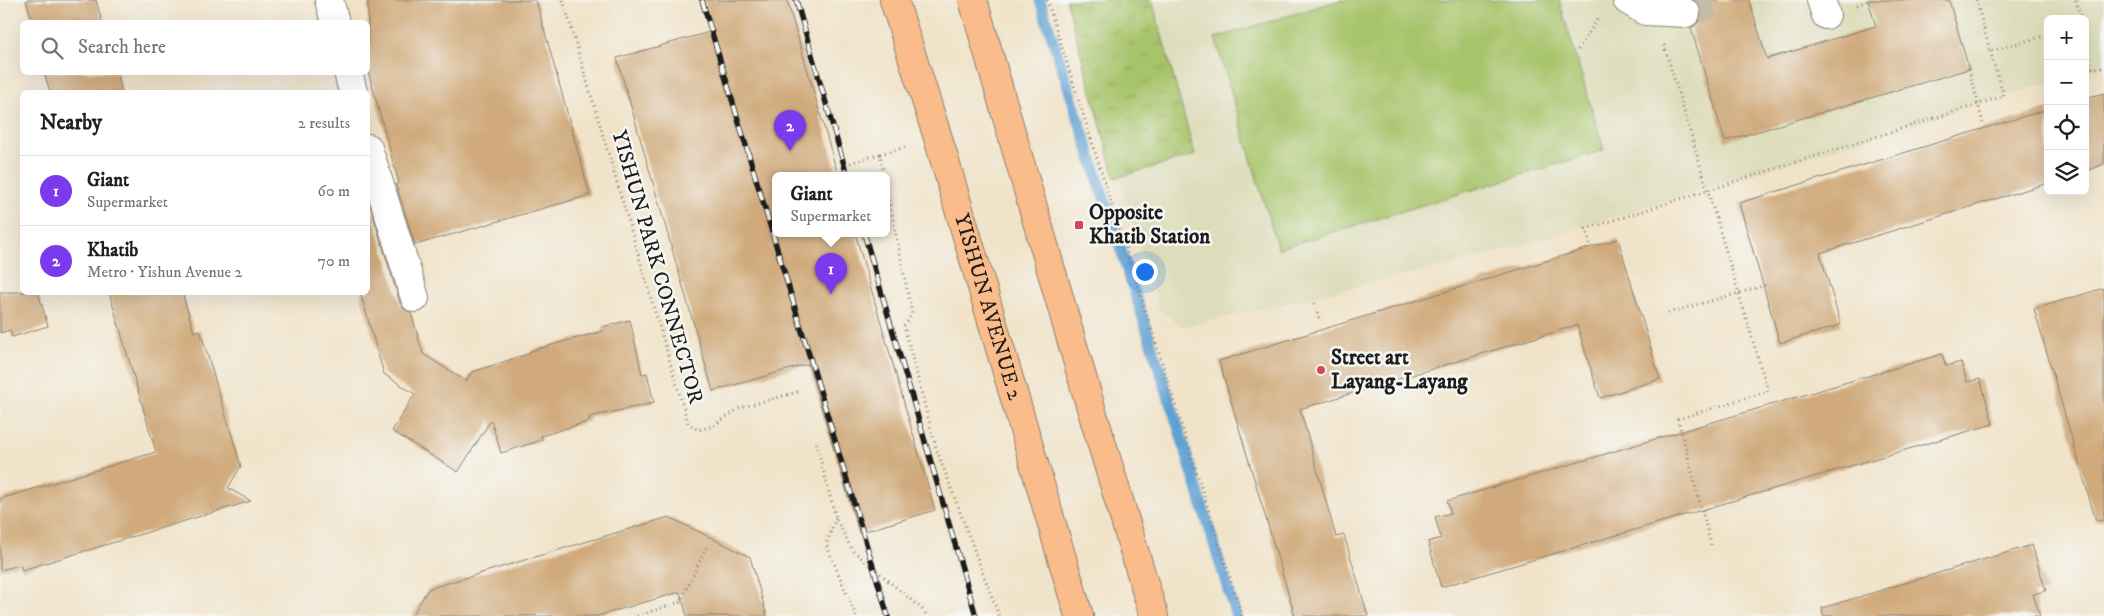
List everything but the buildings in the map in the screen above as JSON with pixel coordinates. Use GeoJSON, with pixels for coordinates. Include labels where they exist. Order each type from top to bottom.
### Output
{"type":"FeatureCollection","features":[{"type":"Feature","properties":{"kind":"main road","name":"YISHUN AVENUE 2"},"geometry":{"type":"LineString","coordinates":[[894,0],[938,138],[1079,616]]}},
{"type":"Feature","properties":{"kind":"main road"},"geometry":{"type":"LineString","coordinates":[[973,0],[1091,408],[1154,616]]}},
{"type":"Feature","properties":{"kind":"lane"},"geometry":{"type":"LineString","coordinates":[[329,0],[334,20]]}},
{"type":"Feature","properties":{"kind":"lane"},"geometry":{"type":"LineString","coordinates":[[1627,0],[1645,11],[1686,13]]}},
{"type":"Feature","properties":{"kind":"lane"},"geometry":{"type":"LineString","coordinates":[[370,154],[415,298]]}},
{"type":"Feature","properties":{"kind":"path","name":"YISHUN PARK CONNECTOR"},"geometry":{"type":"LineString","coordinates":[[563,0],[688,423],[698,430],[713,426],[740,408],[801,391]]}},
{"type":"Feature","properties":{"kind":"path"},"geometry":{"type":"LineString","coordinates":[[1048,0],[1242,616]]}},
{"type":"Feature","properties":{"kind":"path"},"geometry":{"type":"LineString","coordinates":[[1590,244],[1586,229],[2004,96],[1976,0]]}},
{"type":"Feature","properties":{"kind":"path"},"geometry":{"type":"LineString","coordinates":[[2076,0],[2080,15]]}},
{"type":"Feature","properties":{"kind":"path"},"geometry":{"type":"LineString","coordinates":[[1654,12],[1768,391],[1678,419],[1711,545]]}},
{"type":"Feature","properties":{"kind":"path"},"geometry":{"type":"LineString","coordinates":[[1578,50],[1600,17]]}},
{"type":"Feature","properties":{"kind":"path"},"geometry":{"type":"LineString","coordinates":[[1990,51],[2044,36]]}},
{"type":"Feature","properties":{"kind":"path"},"geometry":{"type":"LineString","coordinates":[[2089,55],[2092,68],[2104,68]]}},
{"type":"Feature","properties":{"kind":"path"},"geometry":{"type":"LineString","coordinates":[[1969,69],[1983,123]]}},
{"type":"Feature","properties":{"kind":"path"},"geometry":{"type":"LineString","coordinates":[[850,162],[880,154],[883,172]]}},
{"type":"Feature","properties":{"kind":"path"},"geometry":{"type":"LineString","coordinates":[[890,205],[912,314],[904,326],[936,448],[999,616]]}},
{"type":"Feature","properties":{"kind":"path"},"geometry":{"type":"LineString","coordinates":[[1668,314],[1767,285]]}},
{"type":"Feature","properties":{"kind":"path"},"geometry":{"type":"LineString","coordinates":[[1314,303],[1319,318]]}},
{"type":"Feature","properties":{"kind":"path"},"geometry":{"type":"LineString","coordinates":[[816,443],[836,518],[852,550],[924,611],[927,616]]}},
{"type":"Feature","properties":{"kind":"path"},"geometry":{"type":"LineString","coordinates":[[836,518],[826,544],[856,616]]}},
{"type":"Feature","properties":{"kind":"path"},"geometry":{"type":"LineString","coordinates":[[637,616],[680,602],[708,544]]}},
{"type":"Feature","properties":{"kind":"shaded area"},"geometry":{"type":"Polygon","coordinates":[[[1066,0],[2104,0],[2104,66],[2089,71],[2089,15],[2044,15],[2044,84],[1482,257],[1183,327],[1159,309],[1066,0]]]}},
{"type":"Feature","properties":{"kind":"green space"},"geometry":{"type":"Polygon","coordinates":[[[1066,0],[1152,0],[1195,155],[1115,178],[1066,0]]]}},
{"type":"Feature","properties":{"kind":"green space"},"geometry":{"type":"Polygon","coordinates":[[[1340,0],[1559,0],[1604,150],[1278,249],[1215,38],[1340,0]]]}},
{"type":"Feature","properties":{"kind":"waterway"},"geometry":{"type":"LineString","coordinates":[[1040,0],[1180,433],[1236,616]]}},
{"type":"Feature","properties":{"kind":"tunnel"},"geometry":{"type":"LineString","coordinates":[[1686,13],[1723,0]]}},
{"type":"Feature","properties":{"kind":"railway"},"geometry":{"type":"LineString","coordinates":[[702,0],[772,232]]}},
{"type":"Feature","properties":{"kind":"railway"},"geometry":{"type":"LineString","coordinates":[[796,0],[846,172]]}},
{"type":"Feature","properties":{"kind":"railway"},"geometry":{"type":"LineString","coordinates":[[774,237],[888,616]]}},
{"type":"Feature","properties":{"kind":"railway"},"geometry":{"type":"LineString","coordinates":[[865,237],[976,616]]}},
{"type":"Feature","properties":{"kind":"place","name":"Khatib"},"geometry":{"type":"Point","coordinates":[790,151]}},
{"type":"Feature","properties":{"kind":"place","name":"Opposite Khatib Station"},"geometry":{"type":"Point","coordinates":[1079,225]}},
{"type":"Feature","properties":{"kind":"place","name":"Giant"},"geometry":{"type":"Point","coordinates":[831,294]}},
{"type":"Feature","properties":{"kind":"place","name":"Street art Layang-Layang"},"geometry":{"type":"Point","coordinates":[1321,370]}}]}
